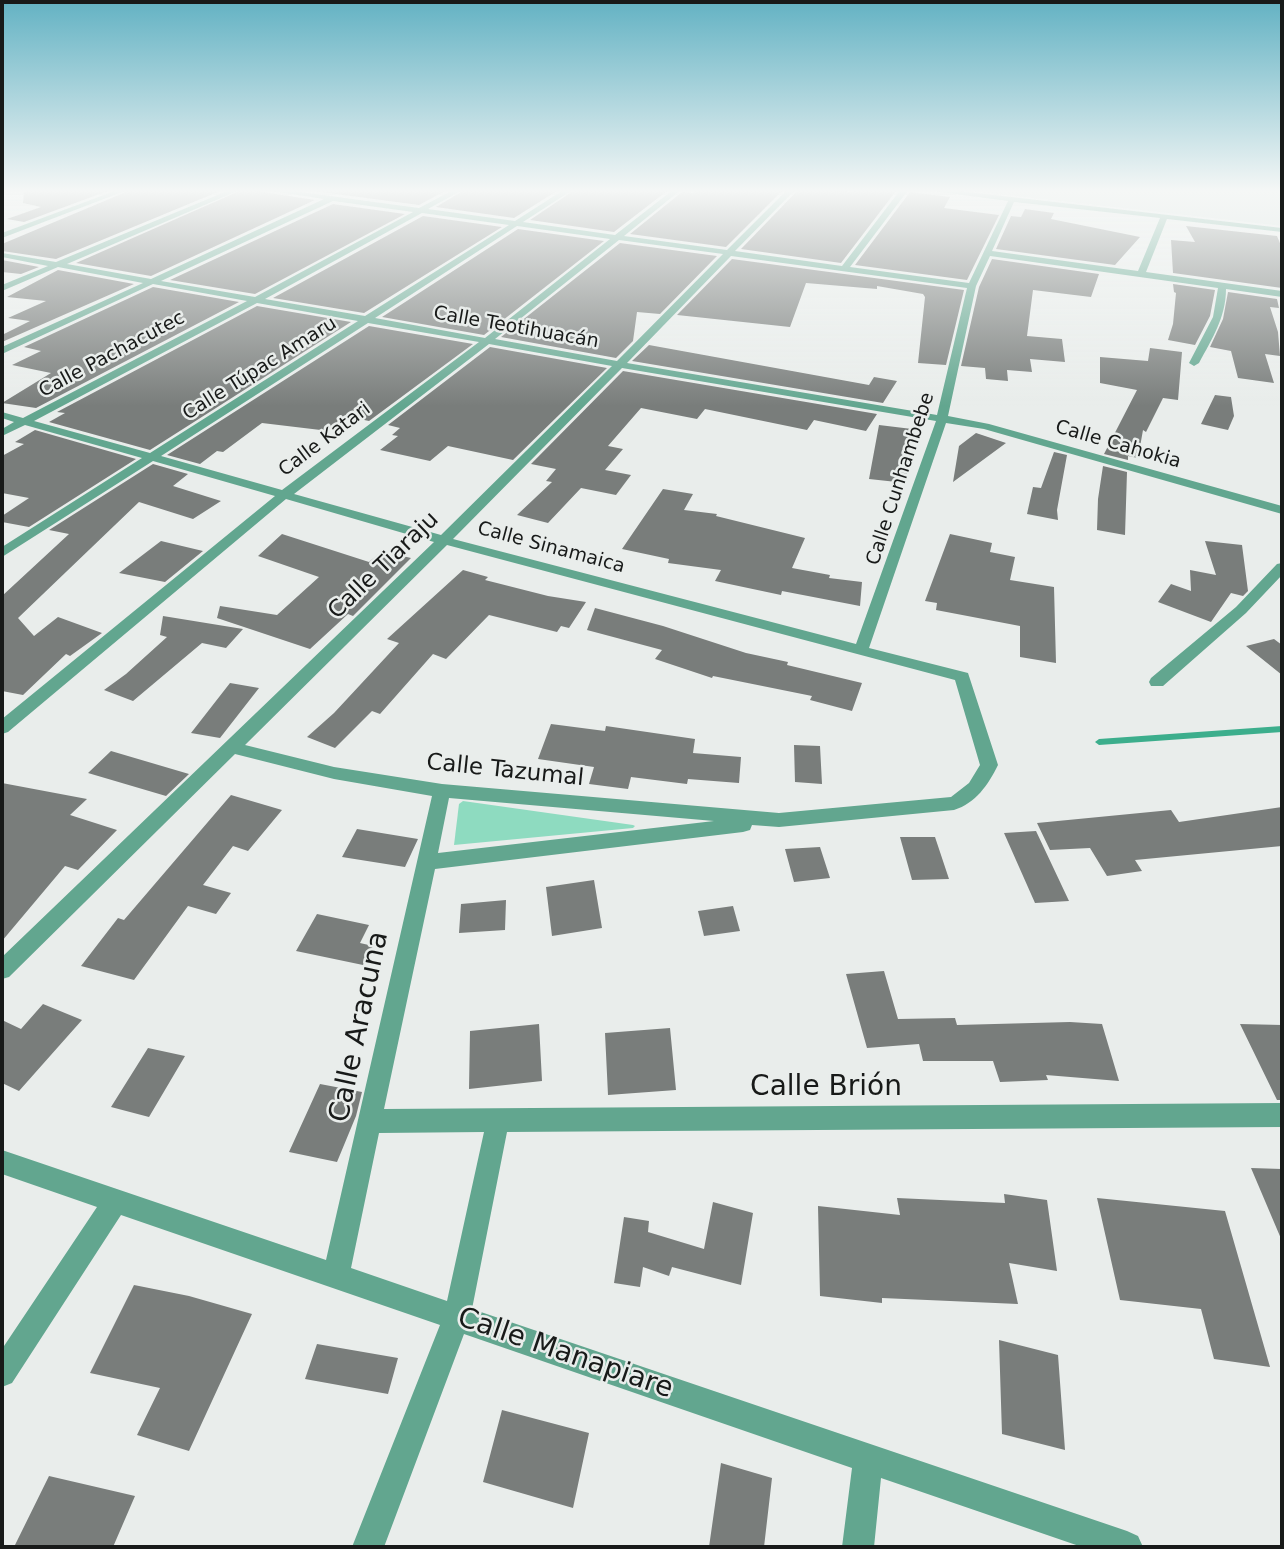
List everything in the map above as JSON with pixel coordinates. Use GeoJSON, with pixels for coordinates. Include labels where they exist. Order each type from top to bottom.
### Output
{"type":"FeatureCollection","features":[{"type":"Feature","properties":{"kind":"street","name":"Calle Teotihuacán"},"geometry":{"type":"LineString","coordinates":[[37,261],[942,419]]}},
{"type":"Feature","properties":{"kind":"street"},"geometry":{"type":"LineString","coordinates":[[2,288],[66,261]]}},
{"type":"Feature","properties":{"kind":"street"},"geometry":{"type":"LineString","coordinates":[[2,351],[197,261]]}},
{"type":"Feature","properties":{"kind":"street","name":"Calle Pachacutec"},"geometry":{"type":"LineString","coordinates":[[2,433],[327,261]]}},
{"type":"Feature","properties":{"kind":"street","name":"Calle Túpac Amaru"},"geometry":{"type":"LineString","coordinates":[[2,553],[458,261]]}},
{"type":"Feature","properties":{"kind":"street","name":"Calle Katari"},"geometry":{"type":"LineString","coordinates":[[2,728],[284,495],[588,261]]}},
{"type":"Feature","properties":{"kind":"street","name":"Calle Tiaraju"},"geometry":{"type":"LineString","coordinates":[[2,970],[443,540],[719,261]]}},
{"type":"Feature","properties":{"kind":"street"},"geometry":{"type":"LineString","coordinates":[[788,261],[972,286]]}},
{"type":"Feature","properties":{"kind":"street"},"geometry":{"type":"LineString","coordinates":[[844,269],[850,261]]}},
{"type":"Feature","properties":{"kind":"street","name":"Calle Cunhambebe"},"geometry":{"type":"LineString","coordinates":[[861,650],[942,419],[972,286],[984,261]]}},
{"type":"Feature","properties":{"kind":"street"},"geometry":{"type":"LineString","coordinates":[[1048,261],[1282,294]]}},
{"type":"Feature","properties":{"kind":"street"},"geometry":{"type":"LineString","coordinates":[[1141,274],[1146,261]]}},
{"type":"Feature","properties":{"kind":"street"},"geometry":{"type":"LineString","coordinates":[[1194,363],[1219,315],[1223,302],[1222,286]]}},
{"type":"Feature","properties":{"kind":"street","name":"Calle Sinamaica"},"geometry":{"type":"LineString","coordinates":[[2,415],[443,540],[962,677],[989,765]]}},
{"type":"Feature","properties":{"kind":"street","name":"Calle Cahokia"},"geometry":{"type":"LineString","coordinates":[[942,419],[985,426],[1282,510]]}},
{"type":"Feature","properties":{"kind":"street"},"geometry":{"type":"LineString","coordinates":[[1157,682],[1241,610],[1282,567]]}},
{"type":"Feature","properties":{"kind":"street","name":"Calle Tazumal"},"geometry":{"type":"LineString","coordinates":[[230,747],[334,774],[442,791],[779,820]]}},
{"type":"Feature","properties":{"kind":"street","name":"Calle Tazumal"},"geometry":{"type":"LineString","coordinates":[[426,862],[779,820],[954,803],[967,797],[978,786],[989,765]]}},
{"type":"Feature","properties":{"kind":"street","name":"Calle Aracuna"},"geometry":{"type":"LineString","coordinates":[[337,1276],[442,791]]}},
{"type":"Feature","properties":{"kind":"street","name":"Calle Brión"},"geometry":{"type":"LineString","coordinates":[[371,1121],[1282,1115]]}},
{"type":"Feature","properties":{"kind":"street"},"geometry":{"type":"LineString","coordinates":[[368,1547],[457,1317],[498,1120]]}},
{"type":"Feature","properties":{"kind":"street","name":"Calle Manapiare"},"geometry":{"type":"LineString","coordinates":[[2,1162],[1127,1547]]}},
{"type":"Feature","properties":{"kind":"street"},"geometry":{"type":"LineString","coordinates":[[2,1373],[117,1201]]}},
{"type":"Feature","properties":{"kind":"street"},"geometry":{"type":"LineString","coordinates":[[858,1547],[868,1457]]}},
{"type":"Feature","properties":{"kind":"green space"},"geometry":{"type":"Polygon","coordinates":[[[463,801],[635,826],[454,845],[459,804],[463,801]]]}},
{"type":"Feature","properties":{"kind":"building"},"geometry":{"type":"Polygon","coordinates":[[[2,261],[39,267],[21,274],[2,272],[2,261]]]}},
{"type":"Feature","properties":{"kind":"building"},"geometry":{"type":"Polygon","coordinates":[[[80,261],[183,261],[151,276],[76,263],[80,261]]]}},
{"type":"Feature","properties":{"kind":"building"},"geometry":{"type":"Polygon","coordinates":[[[210,261],[316,261],[255,294],[170,280],[210,261]]]}},
{"type":"Feature","properties":{"kind":"building"},"geometry":{"type":"Polygon","coordinates":[[[340,261],[447,261],[364,313],[273,298],[340,261]]]}},
{"type":"Feature","properties":{"kind":"building"},"geometry":{"type":"Polygon","coordinates":[[[468,261],[578,261],[484,335],[382,317],[468,261]]]}},
{"type":"Feature","properties":{"kind":"building"},"geometry":{"type":"Polygon","coordinates":[[[597,261],[712,261],[660,314],[637,312],[633,341],[616,358],[501,337],[597,261]]]}},
{"type":"Feature","properties":{"kind":"building"},"geometry":{"type":"Polygon","coordinates":[[[730,261],[749,261],[964,290],[946,365],[918,363],[925,297],[923,294],[877,286],[877,289],[806,283],[790,327],[677,315],[730,261]]]}},
{"type":"Feature","properties":{"kind":"building"},"geometry":{"type":"Polygon","coordinates":[[[858,261],[976,261],[967,280],[855,265],[858,261]]]}},
{"type":"Feature","properties":{"kind":"building"},"geometry":{"type":"Polygon","coordinates":[[[991,261],[1099,274],[1091,297],[1033,290],[1027,336],[1062,339],[1065,362],[1030,359],[1032,372],[1007,370],[1008,381],[986,379],[985,368],[961,366],[979,287],[991,261]]]}},
{"type":"Feature","properties":{"kind":"building"},"geometry":{"type":"Polygon","coordinates":[[[1087,261],[1118,261],[1115,265],[1087,261]]]}},
{"type":"Feature","properties":{"kind":"building"},"geometry":{"type":"Polygon","coordinates":[[[1172,261],[1282,261],[1282,288],[1173,273],[1172,261]]]}},
{"type":"Feature","properties":{"kind":"building"},"geometry":{"type":"Polygon","coordinates":[[[58,270],[134,284],[2,342],[2,335],[30,321],[8,318],[46,301],[7,297],[58,270]]]}},
{"type":"Feature","properties":{"kind":"building"},"geometry":{"type":"Polygon","coordinates":[[[1173,284],[1215,290],[1210,316],[1195,345],[1168,340],[1173,324],[1176,293],[1173,284]]]}},
{"type":"Feature","properties":{"kind":"building"},"geometry":{"type":"Polygon","coordinates":[[[153,287],[239,302],[36,408],[2,403],[51,373],[12,365],[41,351],[24,347],[153,287]]]}},
{"type":"Feature","properties":{"kind":"building"},"geometry":{"type":"Polygon","coordinates":[[[1228,292],[1277,299],[1279,308],[1270,307],[1278,332],[1280,356],[1265,354],[1274,383],[1238,378],[1231,351],[1210,347],[1223,319],[1228,292]]]}},
{"type":"Feature","properties":{"kind":"building"},"geometry":{"type":"Polygon","coordinates":[[[257,306],[351,322],[150,450],[49,422],[65,413],[57,412],[257,306]]]}},
{"type":"Feature","properties":{"kind":"building"},"geometry":{"type":"Polygon","coordinates":[[[369,326],[473,344],[369,421],[345,416],[329,431],[262,423],[223,452],[217,451],[200,464],[167,455],[369,326]]]}},
{"type":"Feature","properties":{"kind":"building"},"geometry":{"type":"Polygon","coordinates":[[[649,345],[869,385],[874,377],[897,381],[883,403],[632,361],[649,345]]]}},
{"type":"Feature","properties":{"kind":"building"},"geometry":{"type":"Polygon","coordinates":[[[490,347],[607,368],[513,460],[448,446],[430,461],[380,450],[398,436],[392,435],[400,428],[388,425],[490,347]]]}},
{"type":"Feature","properties":{"kind":"building"},"geometry":{"type":"Polygon","coordinates":[[[1150,348],[1182,352],[1178,400],[1163,398],[1146,432],[1143,430],[1138,458],[1128,456],[1128,460],[1104,454],[1137,390],[1100,383],[1100,357],[1148,361],[1150,348]]]}},
{"type":"Feature","properties":{"kind":"building"},"geometry":{"type":"Polygon","coordinates":[[[623,371],[877,414],[866,431],[814,420],[807,430],[705,409],[697,419],[641,408],[608,446],[623,449],[605,470],[631,475],[616,495],[581,488],[548,523],[517,515],[552,482],[546,481],[556,469],[531,464],[623,371]]]}},
{"type":"Feature","properties":{"kind":"building"},"geometry":{"type":"Polygon","coordinates":[[[1215,395],[1231,397],[1234,416],[1228,430],[1201,424],[1215,395]]]}},
{"type":"Feature","properties":{"kind":"building"},"geometry":{"type":"Polygon","coordinates":[[[879,425],[912,429],[906,483],[869,479],[879,425]]]}},
{"type":"Feature","properties":{"kind":"building"},"geometry":{"type":"Polygon","coordinates":[[[35,430],[136,459],[29,527],[2,522],[2,516],[29,498],[2,493],[2,456],[24,444],[15,442],[35,430]]]}},
{"type":"Feature","properties":{"kind":"building"},"geometry":{"type":"Polygon","coordinates":[[[976,433],[1006,443],[953,482],[959,446],[976,433]]]}},
{"type":"Feature","properties":{"kind":"building"},"geometry":{"type":"Polygon","coordinates":[[[1054,452],[1067,455],[1057,510],[1058,520],[1027,514],[1033,487],[1041,488],[1054,452]]]}},
{"type":"Feature","properties":{"kind":"building"},"geometry":{"type":"Polygon","coordinates":[[[153,464],[188,474],[173,486],[221,501],[193,519],[139,502],[18,618],[34,636],[58,617],[102,633],[70,656],[66,654],[23,695],[2,691],[2,596],[69,534],[49,530],[153,464]]]}},
{"type":"Feature","properties":{"kind":"building"},"geometry":{"type":"Polygon","coordinates":[[[1103,466],[1127,472],[1125,535],[1097,530],[1103,466]]]}},
{"type":"Feature","properties":{"kind":"building"},"geometry":{"type":"Polygon","coordinates":[[[663,489],[693,494],[684,510],[717,514],[716,516],[805,538],[792,568],[830,575],[829,578],[862,582],[860,606],[782,591],[781,595],[715,581],[721,570],[668,563],[669,559],[622,549],[663,489]]]}},
{"type":"Feature","properties":{"kind":"building"},"geometry":{"type":"Polygon","coordinates":[[[282,534],[369,562],[382,551],[411,558],[353,616],[348,614],[310,649],[217,618],[220,606],[277,615],[319,577],[258,556],[282,534]]]}},
{"type":"Feature","properties":{"kind":"building"},"geometry":{"type":"Polygon","coordinates":[[[950,534],[992,543],[990,552],[1015,557],[1010,580],[1054,587],[1056,663],[1020,657],[1020,626],[936,610],[937,603],[925,601],[950,534]]]}},
{"type":"Feature","properties":{"kind":"building"},"geometry":{"type":"Polygon","coordinates":[[[161,541],[203,551],[165,582],[119,573],[161,541]]]}},
{"type":"Feature","properties":{"kind":"building"},"geometry":{"type":"Polygon","coordinates":[[[1205,541],[1242,545],[1248,591],[1243,596],[1231,593],[1211,622],[1158,602],[1171,584],[1191,591],[1190,570],[1216,575],[1205,541]]]}},
{"type":"Feature","properties":{"kind":"building"},"geometry":{"type":"Polygon","coordinates":[[[463,570],[488,577],[485,580],[548,596],[586,602],[569,628],[561,626],[557,632],[489,615],[446,659],[433,654],[380,714],[372,711],[335,748],[307,737],[334,713],[399,643],[387,639],[463,570]]]}},
{"type":"Feature","properties":{"kind":"building"},"geometry":{"type":"Polygon","coordinates":[[[595,608],[663,626],[746,653],[788,662],[787,665],[862,683],[852,711],[810,700],[812,696],[713,676],[712,678],[655,659],[662,650],[587,630],[595,608]]]}},
{"type":"Feature","properties":{"kind":"building"},"geometry":{"type":"Polygon","coordinates":[[[163,616],[243,629],[226,648],[202,643],[133,701],[104,690],[167,637],[160,635],[163,616]]]}},
{"type":"Feature","properties":{"kind":"building"},"geometry":{"type":"Polygon","coordinates":[[[1274,639],[1282,645],[1282,675],[1246,646],[1274,639]]]}},
{"type":"Feature","properties":{"kind":"building"},"geometry":{"type":"Polygon","coordinates":[[[230,683],[259,688],[220,738],[191,733],[230,683]]]}},
{"type":"Feature","properties":{"kind":"building"},"geometry":{"type":"Polygon","coordinates":[[[551,724],[605,731],[606,726],[695,739],[693,753],[741,757],[739,783],[688,779],[687,784],[631,777],[628,789],[589,784],[594,767],[538,759],[551,724]]]}},
{"type":"Feature","properties":{"kind":"building"},"geometry":{"type":"Polygon","coordinates":[[[794,745],[820,746],[822,784],[795,782],[794,745]]]}},
{"type":"Feature","properties":{"kind":"building"},"geometry":{"type":"Polygon","coordinates":[[[111,751],[189,774],[166,796],[88,773],[111,751]]]}},
{"type":"Feature","properties":{"kind":"building"},"geometry":{"type":"Polygon","coordinates":[[[2,783],[87,799],[70,815],[117,830],[78,870],[65,866],[2,941],[2,783]]]}},
{"type":"Feature","properties":{"kind":"building"},"geometry":{"type":"Polygon","coordinates":[[[231,795],[282,810],[248,851],[233,846],[203,885],[231,893],[216,914],[188,906],[134,980],[81,966],[118,918],[124,920],[231,795]]]}},
{"type":"Feature","properties":{"kind":"building"},"geometry":{"type":"Polygon","coordinates":[[[1282,807],[1282,846],[1135,860],[1142,871],[1107,876],[1090,848],[1050,850],[1037,823],[1171,810],[1179,822],[1282,807]]]}},
{"type":"Feature","properties":{"kind":"building"},"geometry":{"type":"Polygon","coordinates":[[[357,829],[418,839],[405,867],[342,857],[357,829]]]}},
{"type":"Feature","properties":{"kind":"building"},"geometry":{"type":"Polygon","coordinates":[[[1036,831],[1069,901],[1035,903],[1004,833],[1036,831]]]}},
{"type":"Feature","properties":{"kind":"building"},"geometry":{"type":"Polygon","coordinates":[[[900,837],[935,837],[949,879],[912,880],[900,837]]]}},
{"type":"Feature","properties":{"kind":"building"},"geometry":{"type":"Polygon","coordinates":[[[820,847],[830,878],[794,882],[785,849],[820,847]]]}},
{"type":"Feature","properties":{"kind":"building"},"geometry":{"type":"Polygon","coordinates":[[[594,880],[602,928],[552,936],[546,887],[594,880]]]}},
{"type":"Feature","properties":{"kind":"building"},"geometry":{"type":"Polygon","coordinates":[[[506,900],[505,930],[459,933],[461,904],[506,900]]]}},
{"type":"Feature","properties":{"kind":"building"},"geometry":{"type":"Polygon","coordinates":[[[733,906],[740,931],[704,936],[698,911],[733,906]]]}},
{"type":"Feature","properties":{"kind":"building"},"geometry":{"type":"Polygon","coordinates":[[[317,914],[369,925],[360,943],[373,946],[363,965],[296,951],[317,914]]]}},
{"type":"Feature","properties":{"kind":"building"},"geometry":{"type":"Polygon","coordinates":[[[884,971],[898,1019],[955,1018],[957,1025],[1070,1022],[1102,1024],[1119,1081],[1046,1075],[1048,1080],[1000,1082],[993,1061],[923,1061],[919,1044],[867,1048],[846,974],[884,971]]]}},
{"type":"Feature","properties":{"kind":"building"},"geometry":{"type":"Polygon","coordinates":[[[43,1004],[82,1020],[19,1091],[2,1083],[2,1020],[21,1029],[43,1004]]]}},
{"type":"Feature","properties":{"kind":"building"},"geometry":{"type":"Polygon","coordinates":[[[539,1024],[542,1081],[469,1089],[470,1031],[539,1024]]]}},
{"type":"Feature","properties":{"kind":"building"},"geometry":{"type":"Polygon","coordinates":[[[1240,1024],[1282,1025],[1282,1100],[1277,1100],[1240,1024]]]}},
{"type":"Feature","properties":{"kind":"building"},"geometry":{"type":"Polygon","coordinates":[[[670,1028],[676,1090],[608,1095],[605,1033],[670,1028]]]}},
{"type":"Feature","properties":{"kind":"building"},"geometry":{"type":"Polygon","coordinates":[[[148,1048],[185,1056],[149,1117],[111,1107],[148,1048]]]}},
{"type":"Feature","properties":{"kind":"building"},"geometry":{"type":"Polygon","coordinates":[[[320,1084],[362,1092],[356,1116],[337,1162],[289,1152],[320,1084]]]}},
{"type":"Feature","properties":{"kind":"building"},"geometry":{"type":"Polygon","coordinates":[[[1251,1168],[1282,1169],[1282,1241],[1251,1168]]]}},
{"type":"Feature","properties":{"kind":"building"},"geometry":{"type":"Polygon","coordinates":[[[1004,1194],[1047,1200],[1057,1271],[1009,1263],[1018,1304],[882,1298],[882,1303],[820,1296],[818,1206],[900,1215],[897,1198],[1005,1203],[1004,1194]]]}},
{"type":"Feature","properties":{"kind":"building"},"geometry":{"type":"Polygon","coordinates":[[[1097,1198],[1225,1211],[1270,1367],[1214,1359],[1201,1309],[1120,1300],[1097,1198]]]}},
{"type":"Feature","properties":{"kind":"building"},"geometry":{"type":"Polygon","coordinates":[[[713,1202],[753,1213],[741,1285],[672,1267],[669,1276],[643,1267],[640,1287],[614,1283],[624,1217],[649,1221],[648,1232],[704,1249],[713,1202]]]}},
{"type":"Feature","properties":{"kind":"building"},"geometry":{"type":"Polygon","coordinates":[[[134,1285],[189,1296],[252,1314],[189,1451],[137,1435],[160,1388],[90,1373],[134,1285]]]}},
{"type":"Feature","properties":{"kind":"building"},"geometry":{"type":"Polygon","coordinates":[[[999,1340],[1058,1355],[1065,1450],[1002,1434],[999,1340]]]}},
{"type":"Feature","properties":{"kind":"building"},"geometry":{"type":"Polygon","coordinates":[[[317,1344],[398,1358],[388,1394],[305,1379],[317,1344]]]}},
{"type":"Feature","properties":{"kind":"building"},"geometry":{"type":"Polygon","coordinates":[[[502,1410],[589,1433],[573,1508],[483,1482],[502,1410]]]}},
{"type":"Feature","properties":{"kind":"building"},"geometry":{"type":"Polygon","coordinates":[[[721,1463],[772,1478],[764,1547],[709,1547],[721,1463]]]}},
{"type":"Feature","properties":{"kind":"building"},"geometry":{"type":"Polygon","coordinates":[[[49,1476],[135,1496],[113,1547],[14,1547],[49,1476]]]}},
{"type":"Feature","properties":{"kind":"waterway"},"geometry":{"type":"LineString","coordinates":[[1099,742],[1282,729]]}}]}
